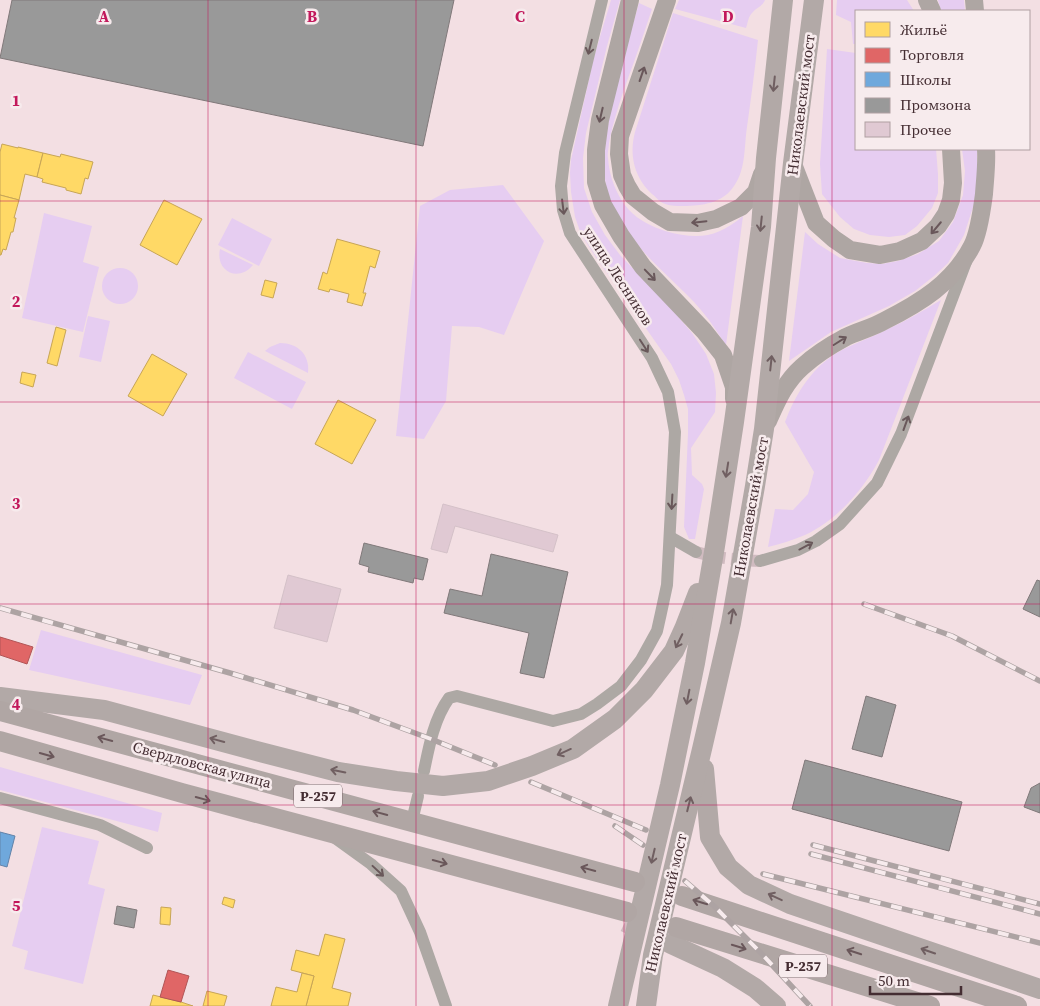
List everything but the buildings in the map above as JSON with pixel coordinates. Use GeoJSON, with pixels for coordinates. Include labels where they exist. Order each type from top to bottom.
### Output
{"type":"FeatureCollection","features":[{"type":"Feature","properties":{"kind":"highway","name":"Свердловская улица"},"geometry":{"type":"LineString","coordinates":[[0,711],[635,882]]}},
{"type":"Feature","properties":{"kind":"highway","name":"Свердловская улица"},"geometry":{"type":"LineString","coordinates":[[0,741],[172,790],[494,877],[626,917]]}},
{"type":"Feature","properties":{"kind":"highway","name":"Р-257"},"geometry":{"type":"LineString","coordinates":[[682,896],[1017,1006]]}},
{"type":"Feature","properties":{"kind":"highway","name":"Р-257"},"geometry":{"type":"LineString","coordinates":[[673,935],[930,1006]]}},
{"type":"Feature","properties":{"kind":"main road"},"geometry":{"type":"LineString","coordinates":[[630,0],[600,120],[596,150],[596,182],[603,205],[620,236],[642,267],[704,331],[723,355],[734,387],[734,422]]}},
{"type":"Feature","properties":{"kind":"main road"},"geometry":{"type":"LineString","coordinates":[[667,0],[620,136],[619,154],[622,174],[634,196],[652,212],[670,222],[698,223],[716,219],[741,207],[756,192],[766,158]]}},
{"type":"Feature","properties":{"kind":"main road","name":"Николаевский мост"},"geometry":{"type":"LineString","coordinates":[[618,1006],[672,776],[695,664],[715,546],[761,227],[766,158],[783,0]]}},
{"type":"Feature","properties":{"kind":"main road","name":"Николаевский мост"},"geometry":{"type":"LineString","coordinates":[[646,1006],[653,955],[731,623],[755,486],[764,429],[793,163],[814,0]]}},
{"type":"Feature","properties":{"kind":"main road"},"geometry":{"type":"LineString","coordinates":[[793,163],[816,223],[850,250],[880,255],[900,251],[922,241],[938,226],[946,214],[951,200],[953,183],[951,150]]}},
{"type":"Feature","properties":{"kind":"main road"},"geometry":{"type":"LineString","coordinates":[[764,429],[782,391],[801,368],[846,337],[883,322],[914,304],[942,285],[956,271],[973,245],[982,212],[986,150]]}},
{"type":"Feature","properties":{"kind":"main road"},"geometry":{"type":"LineString","coordinates":[[0,697],[104,710],[338,772],[443,786],[488,781],[573,749],[615,719],[644,690],[674,651],[715,546]]}},
{"type":"Feature","properties":{"kind":"main road"},"geometry":{"type":"LineString","coordinates":[[702,749],[710,837],[728,867],[749,884],[790,904],[1040,989]]}},
{"type":"Feature","properties":{"kind":"main road"},"geometry":{"type":"LineString","coordinates":[[673,935],[755,988],[776,1006]]}},
{"type":"Feature","properties":{"kind":"street","name":"улица Лесников"},"geometry":{"type":"LineString","coordinates":[[424,771],[431,739],[443,706],[449,698],[457,696],[552,721],[581,714],[621,686],[641,660],[657,631],[662,613],[667,585],[675,432],[668,392],[652,358],[570,232],[563,210],[561,186],[565,153],[602,0]]}},
{"type":"Feature","properties":{"kind":"street"},"geometry":{"type":"LineString","coordinates":[[760,561],[798,550],[816,540],[840,524],[877,483],[902,434],[973,245]]}},
{"type":"Feature","properties":{"kind":"street"},"geometry":{"type":"LineString","coordinates":[[670,537],[696,552]]}},
{"type":"Feature","properties":{"kind":"street"},"geometry":{"type":"LineString","coordinates":[[412,821],[418,796]]}},
{"type":"Feature","properties":{"kind":"street"},"geometry":{"type":"LineString","coordinates":[[0,798],[100,824],[147,848]]}},
{"type":"Feature","properties":{"kind":"street"},"geometry":{"type":"LineString","coordinates":[[325,831],[371,864],[400,891],[420,932],[446,1006]]}},
{"type":"Feature","properties":{"kind":"shaded area"},"geometry":{"type":"Polygon","coordinates":[[[611,0],[620,0],[586,133],[583,158],[584,188],[592,212],[605,235],[620,255],[692,333],[706,354],[714,374],[715,412],[691,448],[692,475],[702,484],[704,489],[695,539],[689,539],[684,527],[688,409],[679,380],[671,364],[581,234],[575,217],[571,192],[571,160],[594,57],[611,0]]]}},
{"type":"Feature","properties":{"kind":"shaded area"},"geometry":{"type":"Polygon","coordinates":[[[679,0],[765,0],[750,15],[746,28],[675,9],[679,0]]]}},
{"type":"Feature","properties":{"kind":"shaded area"},"geometry":{"type":"Polygon","coordinates":[[[837,0],[907,0],[913,10],[855,10],[855,44],[853,44],[851,22],[836,15],[837,0]]]}},
{"type":"Feature","properties":{"kind":"shaded area"},"geometry":{"type":"Polygon","coordinates":[[[938,0],[964,0],[965,10],[941,10],[938,0]]]}},
{"type":"Feature","properties":{"kind":"shaded area"},"geometry":{"type":"Polygon","coordinates":[[[639,3],[652,9],[613,127],[608,154],[610,172],[617,193],[629,210],[646,223],[665,231],[687,236],[707,235],[724,229],[743,216],[726,345],[702,311],[643,251],[617,216],[611,204],[606,183],[607,132],[618,76],[639,3]]]}},
{"type":"Feature","properties":{"kind":"shaded area"},"geometry":{"type":"Polygon","coordinates":[[[673,13],[758,40],[741,172],[734,186],[724,196],[718,200],[697,205],[672,206],[660,201],[641,180],[634,165],[633,157],[635,132],[673,13]]]}},
{"type":"Feature","properties":{"kind":"shaded area"},"geometry":{"type":"Polygon","coordinates":[[[827,49],[855,53],[855,150],[936,150],[938,193],[932,208],[917,226],[905,235],[889,237],[870,235],[854,229],[840,217],[822,194],[820,164],[827,49]]]}},
{"type":"Feature","properties":{"kind":"shaded area"},"geometry":{"type":"Polygon","coordinates":[[[962,150],[977,150],[977,185],[974,204],[964,235],[948,263],[915,291],[889,306],[831,332],[789,361],[805,232],[818,244],[840,258],[882,264],[918,254],[939,241],[953,222],[963,195],[965,171],[962,150]]]}},
{"type":"Feature","properties":{"kind":"shaded area"},"geometry":{"type":"Polygon","coordinates":[[[503,185],[544,241],[504,335],[479,327],[452,326],[446,401],[424,439],[396,436],[420,206],[450,190],[503,185]]]}},
{"type":"Feature","properties":{"kind":"shaded area"},"geometry":{"type":"Polygon","coordinates":[[[44,213],[92,226],[83,262],[99,267],[83,332],[22,318],[44,213]]]}},
{"type":"Feature","properties":{"kind":"shaded area"},"geometry":{"type":"Polygon","coordinates":[[[232,218],[272,239],[259,266],[218,245],[232,218]]]}},
{"type":"Feature","properties":{"kind":"shaded area"},"geometry":{"type":"Polygon","coordinates":[[[220,249],[253,265],[241,273],[229,272],[221,263],[219,257],[220,249]]]}},
{"type":"Feature","properties":{"kind":"shaded area"},"geometry":{"type":"Polygon","coordinates":[[[120,268],[127,269],[133,273],[137,279],[137,293],[133,299],[127,303],[120,304],[113,303],[107,299],[103,293],[102,286],[103,279],[107,273],[113,269],[120,268]]]}},
{"type":"Feature","properties":{"kind":"shaded area"},"geometry":{"type":"Polygon","coordinates":[[[941,300],[879,460],[873,471],[848,503],[817,529],[796,539],[768,547],[775,509],[793,510],[808,494],[814,472],[785,422],[802,388],[820,365],[835,354],[903,322],[941,300]]]}},
{"type":"Feature","properties":{"kind":"shaded area"},"geometry":{"type":"Polygon","coordinates":[[[88,316],[110,321],[101,362],[79,357],[88,316]]]}},
{"type":"Feature","properties":{"kind":"shaded area"},"geometry":{"type":"Polygon","coordinates":[[[280,343],[292,345],[302,351],[307,361],[308,373],[265,351],[280,343]]]}},
{"type":"Feature","properties":{"kind":"shaded area"},"geometry":{"type":"Polygon","coordinates":[[[248,352],[306,382],[292,409],[234,378],[248,352]]]}},
{"type":"Feature","properties":{"kind":"shaded area"},"geometry":{"type":"Polygon","coordinates":[[[41,630],[202,675],[190,705],[29,670],[41,630]]]}},
{"type":"Feature","properties":{"kind":"shaded area"},"geometry":{"type":"Polygon","coordinates":[[[0,767],[162,813],[158,832],[0,790],[0,767]]]}},
{"type":"Feature","properties":{"kind":"shaded area"},"geometry":{"type":"Polygon","coordinates":[[[42,827],[99,841],[88,884],[105,889],[83,984],[24,969],[28,951],[12,946],[42,827]]]}},
{"type":"Feature","properties":{"kind":"tunnel"},"geometry":{"type":"LineString","coordinates":[[696,552],[712,556],[760,561]]}},
{"type":"Feature","properties":{"kind":"tunnel"},"geometry":{"type":"LineString","coordinates":[[625,922],[671,944]]}},
{"type":"Feature","properties":{"kind":"railway"},"geometry":{"type":"LineString","coordinates":[[864,604],[952,636],[1040,681]]}},
{"type":"Feature","properties":{"kind":"railway"},"geometry":{"type":"LineString","coordinates":[[0,608],[353,710],[495,765]]}},
{"type":"Feature","properties":{"kind":"railway"},"geometry":{"type":"LineString","coordinates":[[531,782],[646,830]]}},
{"type":"Feature","properties":{"kind":"railway"},"geometry":{"type":"LineString","coordinates":[[615,826],[643,845]]}},
{"type":"Feature","properties":{"kind":"railway"},"geometry":{"type":"LineString","coordinates":[[813,845],[1040,904]]}},
{"type":"Feature","properties":{"kind":"railway"},"geometry":{"type":"LineString","coordinates":[[811,854],[1040,914]]}},
{"type":"Feature","properties":{"kind":"railway"},"geometry":{"type":"LineString","coordinates":[[763,874],[1040,943]]}},
{"type":"Feature","properties":{"kind":"railway"},"geometry":{"type":"LineString","coordinates":[[685,881],[714,906],[810,1006]]}}]}
